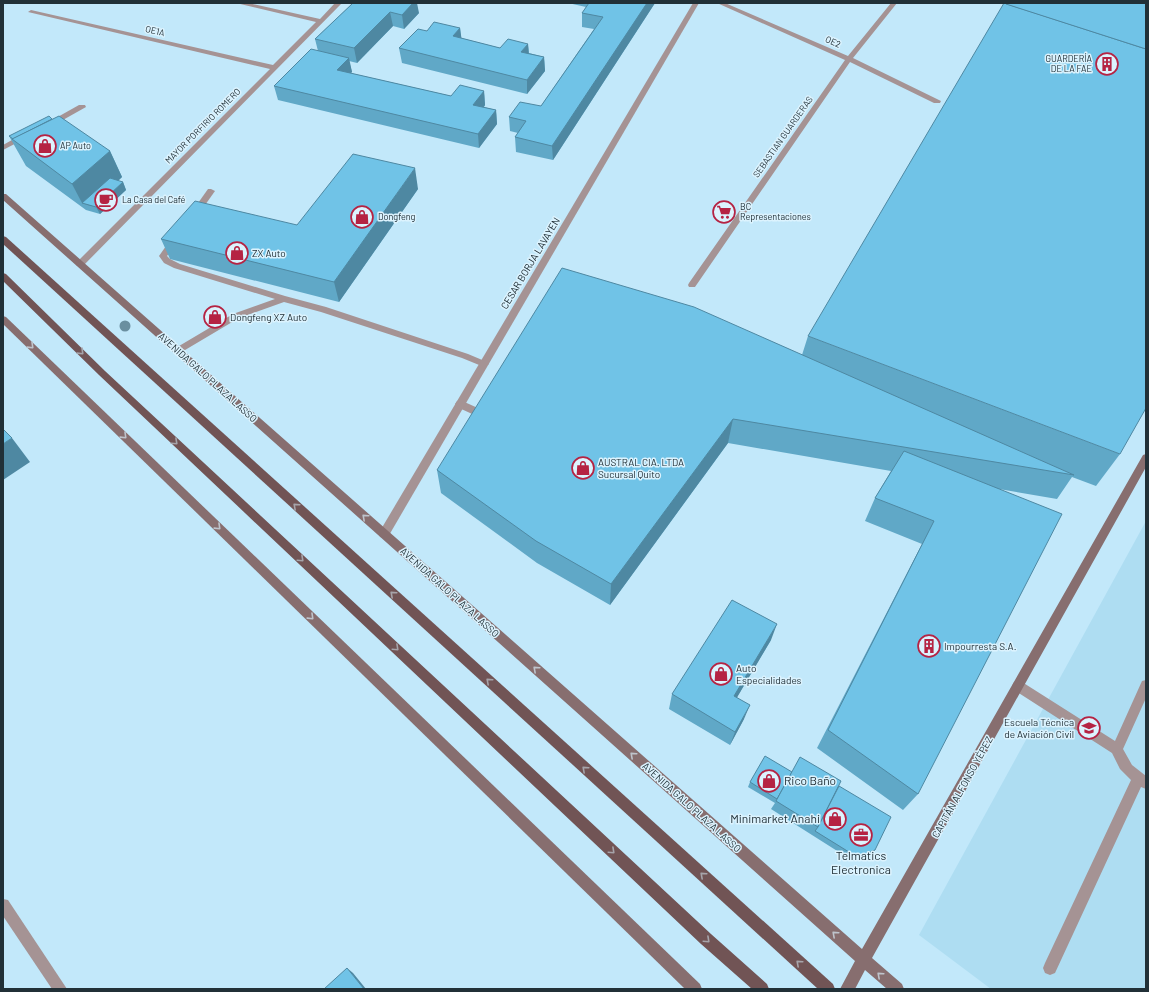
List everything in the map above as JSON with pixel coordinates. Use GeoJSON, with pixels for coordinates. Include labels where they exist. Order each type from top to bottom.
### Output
{"type":"FeatureCollection","features":[{"type":"Feature","properties":{"kind":"main road","name":"AVENIDA GALO PLAZA LASSO"},"geometry":{"type":"LineString","coordinates":[[3,196],[897,989]]}},
{"type":"Feature","properties":{"kind":"main road"},"geometry":{"type":"LineString","coordinates":[[3,239],[828,989]]}},
{"type":"Feature","properties":{"kind":"main road"},"geometry":{"type":"LineString","coordinates":[[3,276],[102,373],[706,939],[762,989]]}},
{"type":"Feature","properties":{"kind":"main road"},"geometry":{"type":"LineString","coordinates":[[3,319],[695,989]]}},
{"type":"Feature","properties":{"kind":"main road","name":"CAPITÁN ALFONSO YÉPEZ"},"geometry":{"type":"LineString","coordinates":[[847,989],[1146,458]]}},
{"type":"Feature","properties":{"kind":"street"},"geometry":{"type":"LineString","coordinates":[[239,3],[321,21]]}},
{"type":"Feature","properties":{"kind":"street","name":"MAYOR PORFIRIO ROMERO"},"geometry":{"type":"LineString","coordinates":[[80,264],[339,3]]}},
{"type":"Feature","properties":{"kind":"street","name":"CESAR BORJA LAVAYEN"},"geometry":{"type":"LineString","coordinates":[[384,534],[696,3]]}},
{"type":"Feature","properties":{"kind":"street","name":"OE2"},"geometry":{"type":"LineString","coordinates":[[720,3],[848,59],[937,101]]}},
{"type":"Feature","properties":{"kind":"street","name":"SEBASTIAN GUARDERAS"},"geometry":{"type":"LineString","coordinates":[[692,285],[848,59],[894,3]]}},
{"type":"Feature","properties":{"kind":"street","name":"OE1A"},"geometry":{"type":"LineString","coordinates":[[31,12],[275,68]]}},
{"type":"Feature","properties":{"kind":"street"},"geometry":{"type":"LineString","coordinates":[[42,127],[82,107]]}},
{"type":"Feature","properties":{"kind":"street"},"geometry":{"type":"LineString","coordinates":[[3,148],[29,134]]}},
{"type":"Feature","properties":{"kind":"street"},"geometry":{"type":"LineString","coordinates":[[192,217],[211,192]]}},
{"type":"Feature","properties":{"kind":"street"},"geometry":{"type":"LineString","coordinates":[[178,236],[163,256],[167,261],[177,266],[323,309],[465,356],[484,364]]}},
{"type":"Feature","properties":{"kind":"street"},"geometry":{"type":"LineString","coordinates":[[177,351],[236,316],[284,298]]}},
{"type":"Feature","properties":{"kind":"street"},"geometry":{"type":"LineString","coordinates":[[460,404],[494,419]]}},
{"type":"Feature","properties":{"kind":"street"},"geometry":{"type":"LineString","coordinates":[[1050,968],[1142,781],[1127,769],[1120,760],[1117,749],[1146,685]]}},
{"type":"Feature","properties":{"kind":"street"},"geometry":{"type":"LineString","coordinates":[[1018,686],[1117,749]]}},
{"type":"Feature","properties":{"kind":"street"},"geometry":{"type":"LineString","coordinates":[[3,905],[60,989]]}},
{"type":"Feature","properties":{"kind":"shaded area","name":"Escuela Técnica de Aviación Civil"},"geometry":{"type":"Polygon","coordinates":[[[1146,521],[1146,989],[991,989],[919,935],[1146,521]]]}},
{"type":"Feature","properties":{"kind":"building"},"geometry":{"type":"Polygon","coordinates":[[[353,3],[413,3],[402,15],[390,12],[354,48],[315,39],[353,3]]]}},
{"type":"Feature","properties":{"kind":"building"},"geometry":{"type":"Polygon","coordinates":[[[589,3],[647,3],[552,146],[515,137],[526,121],[509,117],[520,102],[541,106],[603,17],[582,13],[589,3]]]}},
{"type":"Feature","properties":{"kind":"building"},"geometry":{"type":"Polygon","coordinates":[[[1004,3],[1146,49],[1146,408],[1120,454],[808,336],[1004,3]]]}},
{"type":"Feature","properties":{"kind":"building"},"geometry":{"type":"Polygon","coordinates":[[[1146,3],[1146,49],[1006,4],[1146,3]]]}},
{"type":"Feature","properties":{"kind":"building"},"geometry":{"type":"Polygon","coordinates":[[[434,22],[460,28],[453,36],[500,48],[508,39],[528,44],[521,52],[544,57],[527,80],[399,48],[418,29],[427,31],[434,22]]]}},
{"type":"Feature","properties":{"kind":"building"},"geometry":{"type":"Polygon","coordinates":[[[311,49],[349,58],[337,70],[451,96],[460,85],[484,91],[473,105],[496,110],[478,134],[274,86],[311,49]]]}},
{"type":"Feature","properties":{"kind":"building"},"geometry":{"type":"Polygon","coordinates":[[[49,116],[52,119],[13,139],[9,136],[49,116]]]}},
{"type":"Feature","properties":{"kind":"building"},"geometry":{"type":"Polygon","coordinates":[[[59,116],[110,151],[72,184],[12,139],[59,116]]]}},
{"type":"Feature","properties":{"kind":"building"},"geometry":{"type":"Polygon","coordinates":[[[353,154],[415,168],[334,282],[161,239],[195,201],[297,225],[353,154]]]}},
{"type":"Feature","properties":{"kind":"building"},"geometry":{"type":"Polygon","coordinates":[[[110,178],[123,182],[96,207],[82,203],[110,178]]]}},
{"type":"Feature","properties":{"kind":"building","name":"AUSTRAL CIA. LTDA Sucursal Quito"},"geometry":{"type":"Polygon","coordinates":[[[562,268],[694,307],[1074,475],[733,419],[611,584],[536,541],[437,470],[562,268]]]}},
{"type":"Feature","properties":{"kind":"building"},"geometry":{"type":"Polygon","coordinates":[[[3,429],[12,438],[3,444],[3,429]]]}},
{"type":"Feature","properties":{"kind":"building","name":"Impourresta S.A."},"geometry":{"type":"Polygon","coordinates":[[[904,451],[1062,514],[918,794],[828,730],[934,521],[875,498],[904,451]]]}},
{"type":"Feature","properties":{"kind":"building","name":"Auto Especialidades"},"geometry":{"type":"Polygon","coordinates":[[[732,600],[777,624],[734,696],[750,705],[735,732],[672,694],[732,600]]]}},
{"type":"Feature","properties":{"kind":"building","name":"Rico Baño"},"geometry":{"type":"Polygon","coordinates":[[[765,756],[792,772],[777,799],[750,782],[765,756]]]}},
{"type":"Feature","properties":{"kind":"building"},"geometry":{"type":"Polygon","coordinates":[[[800,757],[841,781],[818,827],[776,801],[800,757]]]}},
{"type":"Feature","properties":{"kind":"building"},"geometry":{"type":"Polygon","coordinates":[[[839,786],[891,817],[875,850],[857,857],[815,831],[839,786]]]}},
{"type":"Feature","properties":{"kind":"building"},"geometry":{"type":"Polygon","coordinates":[[[347,968],[364,989],[324,989],[347,968]]]}},
{"type":"Feature","properties":{"kind":"place","name":"GUARDERÍA DE LA FAE"},"geometry":{"type":"Point","coordinates":[1107,64]}},
{"type":"Feature","properties":{"kind":"place","name":"AP Auto"},"geometry":{"type":"Point","coordinates":[45,146]}},
{"type":"Feature","properties":{"kind":"place","name":"La Casa del Café"},"geometry":{"type":"Point","coordinates":[106,200]}},
{"type":"Feature","properties":{"kind":"place","name":"BC Representaciones"},"geometry":{"type":"Point","coordinates":[724,212]}},
{"type":"Feature","properties":{"kind":"place","name":"Dongfeng"},"geometry":{"type":"Point","coordinates":[362,217]}},
{"type":"Feature","properties":{"kind":"place","name":"ZX Auto"},"geometry":{"type":"Point","coordinates":[237,253]}},
{"type":"Feature","properties":{"kind":"place","name":"Dongfeng XZ Auto"},"geometry":{"type":"Point","coordinates":[215,317]}},
{"type":"Feature","properties":{"kind":"place","name":"AUSTRAL CIA. LTDA Sucursal Quito"},"geometry":{"type":"Point","coordinates":[583,468]}},
{"type":"Feature","properties":{"kind":"place","name":"Impourresta S.A."},"geometry":{"type":"Point","coordinates":[929,646]}},
{"type":"Feature","properties":{"kind":"place","name":"Auto Especialidades"},"geometry":{"type":"Point","coordinates":[721,674]}},
{"type":"Feature","properties":{"kind":"place","name":"Escuela Técnica de Aviación Civil"},"geometry":{"type":"Point","coordinates":[1089,728]}},
{"type":"Feature","properties":{"kind":"place","name":"Rico Baño"},"geometry":{"type":"Point","coordinates":[769,781]}},
{"type":"Feature","properties":{"kind":"place","name":"Minimarket Anahi"},"geometry":{"type":"Point","coordinates":[835,819]}},
{"type":"Feature","properties":{"kind":"place","name":"Telmatics Electronica"},"geometry":{"type":"Point","coordinates":[861,835]}}]}
